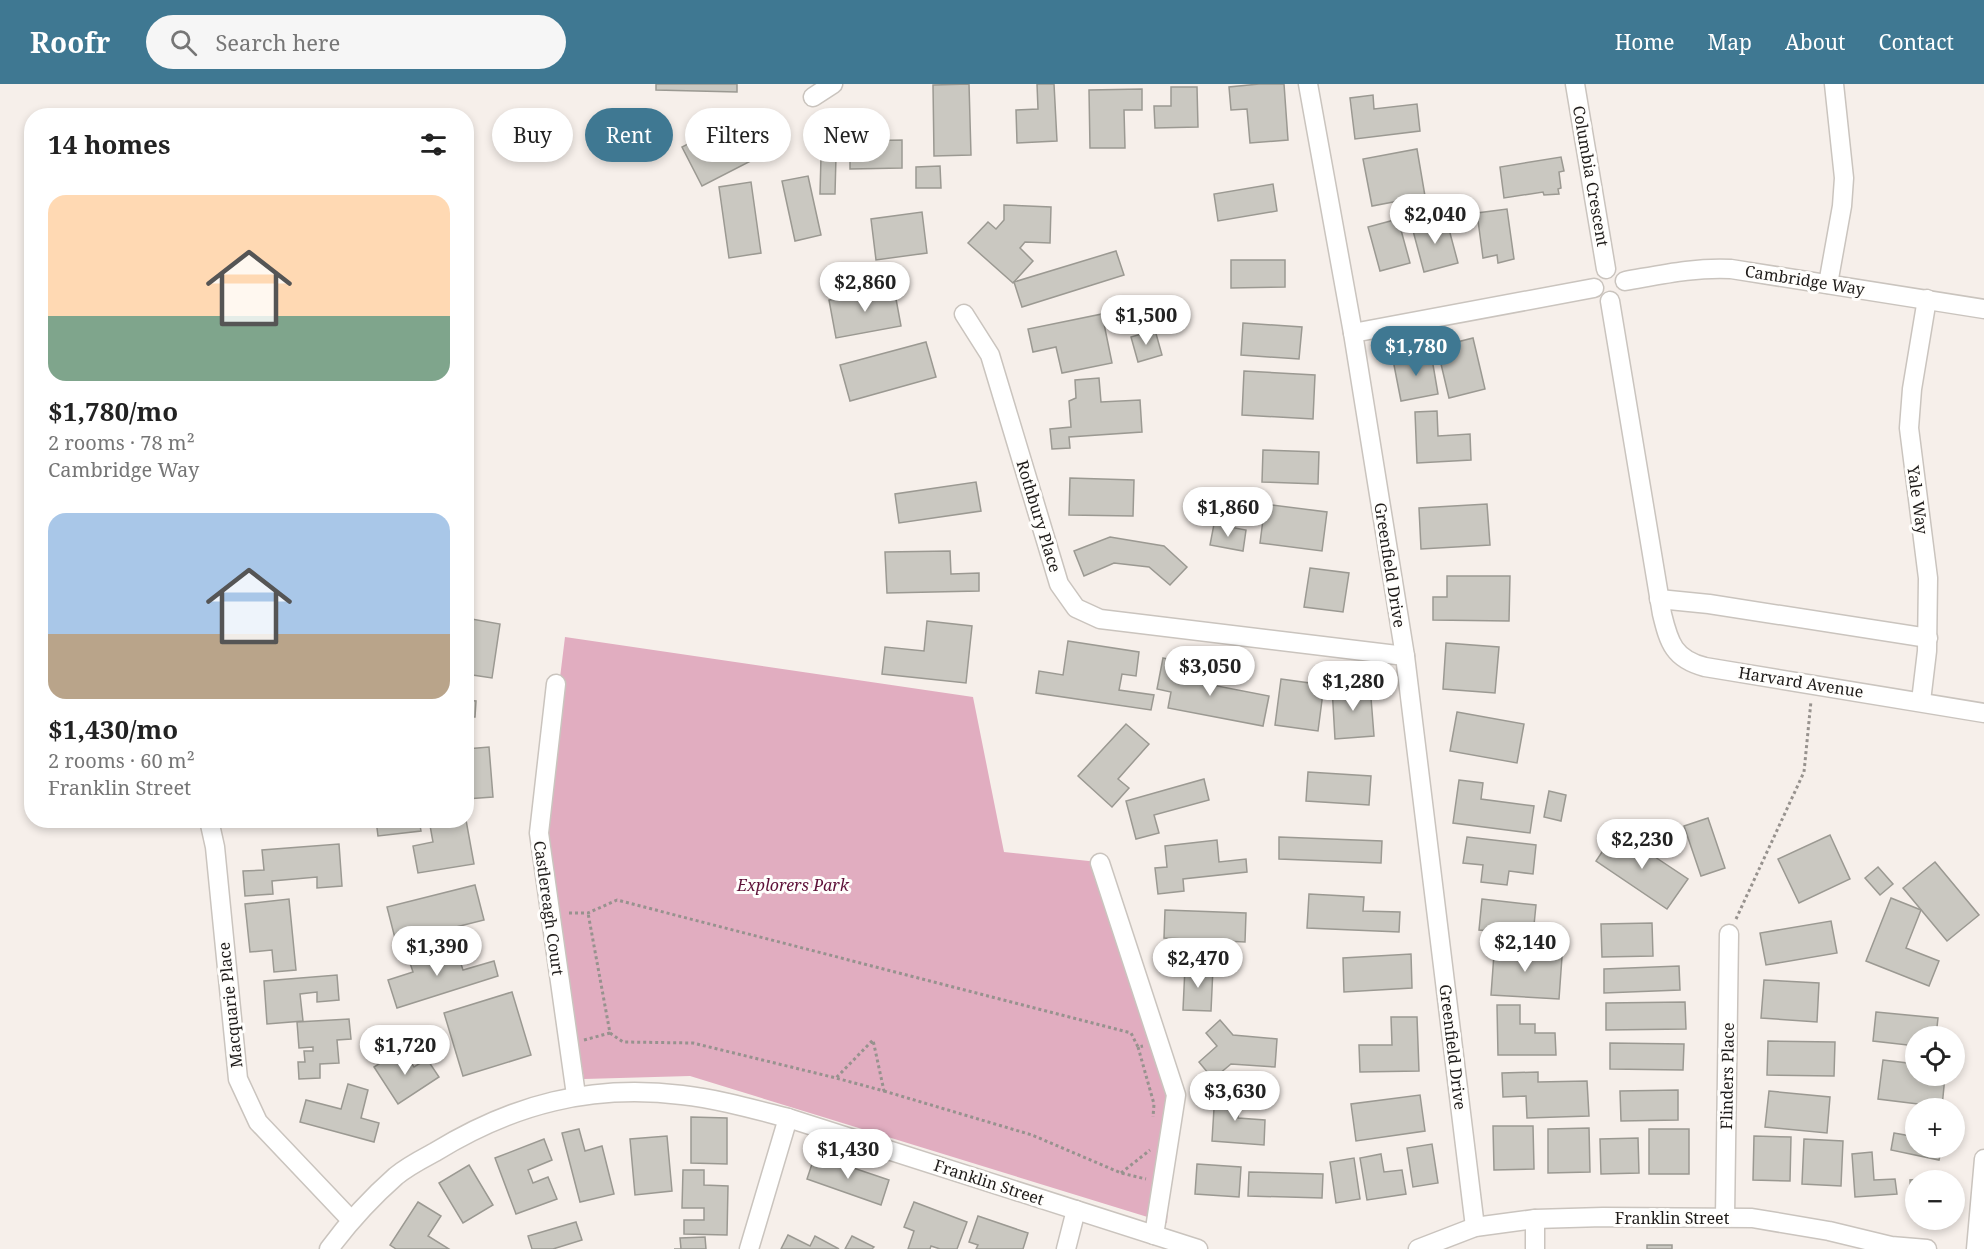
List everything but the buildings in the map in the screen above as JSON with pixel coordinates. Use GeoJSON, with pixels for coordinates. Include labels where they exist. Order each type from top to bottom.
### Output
{"type":"FeatureCollection","features":[{"type":"Feature","properties":{"kind":"street"},"geometry":{"type":"LineString","coordinates":[[813,97],[833,84]]}},
{"type":"Feature","properties":{"kind":"street","name":"Greenfield Drive"},"geometry":{"type":"LineString","coordinates":[[1308,84],[1353,333],[1405,656],[1475,1227]]}},
{"type":"Feature","properties":{"kind":"street","name":"Columbia Crescent"},"geometry":{"type":"LineString","coordinates":[[1575,84],[1606,269]]}},
{"type":"Feature","properties":{"kind":"street"},"geometry":{"type":"LineString","coordinates":[[1828,284],[1842,206],[1844,178],[1834,84]]}},
{"type":"Feature","properties":{"kind":"street"},"geometry":{"type":"LineString","coordinates":[[1611,268],[1620,273],[1626,287],[1620,296],[1610,300],[1600,297],[1594,288],[1595,278],[1606,269],[1611,268]]}},
{"type":"Feature","properties":{"kind":"street","name":"Cambridge Way"},"geometry":{"type":"LineString","coordinates":[[1625,281],[1712,268],[1760,273],[1984,309]]}},
{"type":"Feature","properties":{"kind":"street"},"geometry":{"type":"LineString","coordinates":[[1353,333],[1594,288]]}},
{"type":"Feature","properties":{"kind":"street","name":"Yale Way"},"geometry":{"type":"LineString","coordinates":[[1921,701],[1928,638],[1928,578],[1909,428],[1913,380],[1927,299]]}},
{"type":"Feature","properties":{"kind":"street","name":"Harvard Avenue"},"geometry":{"type":"LineString","coordinates":[[1610,300],[1659,599],[1671,644],[1685,660],[1705,667],[1984,713]]}},
{"type":"Feature","properties":{"kind":"street","name":"Rothbury Place"},"geometry":{"type":"LineString","coordinates":[[964,314],[990,355],[1059,584],[1076,608],[1100,619],[1405,656]]}},
{"type":"Feature","properties":{"kind":"street"},"geometry":{"type":"LineString","coordinates":[[1659,599],[1693,602],[1928,638]]}},
{"type":"Feature","properties":{"kind":"street","name":"Castlereagh Court"},"geometry":{"type":"LineString","coordinates":[[556,684],[539,832],[576,1095]]}},
{"type":"Feature","properties":{"kind":"street","name":"Macquarie Place"},"geometry":{"type":"LineString","coordinates":[[211,828],[215,847],[238,1079],[258,1122],[351,1220]]}},
{"type":"Feature","properties":{"kind":"street"},"geometry":{"type":"LineString","coordinates":[[1100,862],[1176,1095],[1154,1235]]}},
{"type":"Feature","properties":{"kind":"street","name":"Flinders Place"},"geometry":{"type":"LineString","coordinates":[[1725,1218],[1729,934]]}},
{"type":"Feature","properties":{"kind":"street","name":"Franklin Street"},"geometry":{"type":"LineString","coordinates":[[329,1249],[351,1220],[398,1174],[484,1124],[521,1110],[576,1095],[628,1092],[681,1095],[733,1103],[788,1118],[1198,1249]]}},
{"type":"Feature","properties":{"kind":"street"},"geometry":{"type":"LineString","coordinates":[[749,1249],[788,1118]]}},
{"type":"Feature","properties":{"kind":"street"},"geometry":{"type":"LineString","coordinates":[[1976,1249],[1984,1159]]}},
{"type":"Feature","properties":{"kind":"street"},"geometry":{"type":"LineString","coordinates":[[1066,1249],[1076,1210]]}},
{"type":"Feature","properties":{"kind":"street","name":"Franklin Street"},"geometry":{"type":"LineString","coordinates":[[1418,1249],[1475,1227],[1535,1219],[1725,1218],[1752,1218],[1828,1240],[1927,1249]]}},
{"type":"Feature","properties":{"kind":"street"},"geometry":{"type":"LineString","coordinates":[[1534,1249],[1535,1219]]}},
{"type":"Feature","properties":{"kind":"path"},"geometry":{"type":"LineString","coordinates":[[1729,934],[1804,772],[1813,684]]}},
{"type":"Feature","properties":{"kind":"path"},"geometry":{"type":"LineString","coordinates":[[566,913],[588,913],[617,900],[1131,1033],[1138,1047],[1154,1104],[1153,1126]]}},
{"type":"Feature","properties":{"kind":"path"},"geometry":{"type":"LineString","coordinates":[[588,913],[610,1033],[623,1042],[693,1043],[836,1078],[1032,1135],[1121,1173],[1162,1182]]}},
{"type":"Feature","properties":{"kind":"path"},"geometry":{"type":"LineString","coordinates":[[569,1045],[610,1033]]}},
{"type":"Feature","properties":{"kind":"path"},"geometry":{"type":"LineString","coordinates":[[836,1078],[873,1040],[884,1091]]}},
{"type":"Feature","properties":{"kind":"path"},"geometry":{"type":"LineString","coordinates":[[1138,1047],[1159,1043]]}},
{"type":"Feature","properties":{"kind":"path"},"geometry":{"type":"LineString","coordinates":[[1121,1173],[1151,1149]]}},
{"type":"Feature","properties":{"kind":"green space","name":"Explorers Park"},"geometry":{"type":"Polygon","coordinates":[[[565,637],[973,697],[1004,852],[1098,862],[1175,1095],[1167,1223],[690,1076],[584,1079],[541,832],[565,637]]]}}]}
